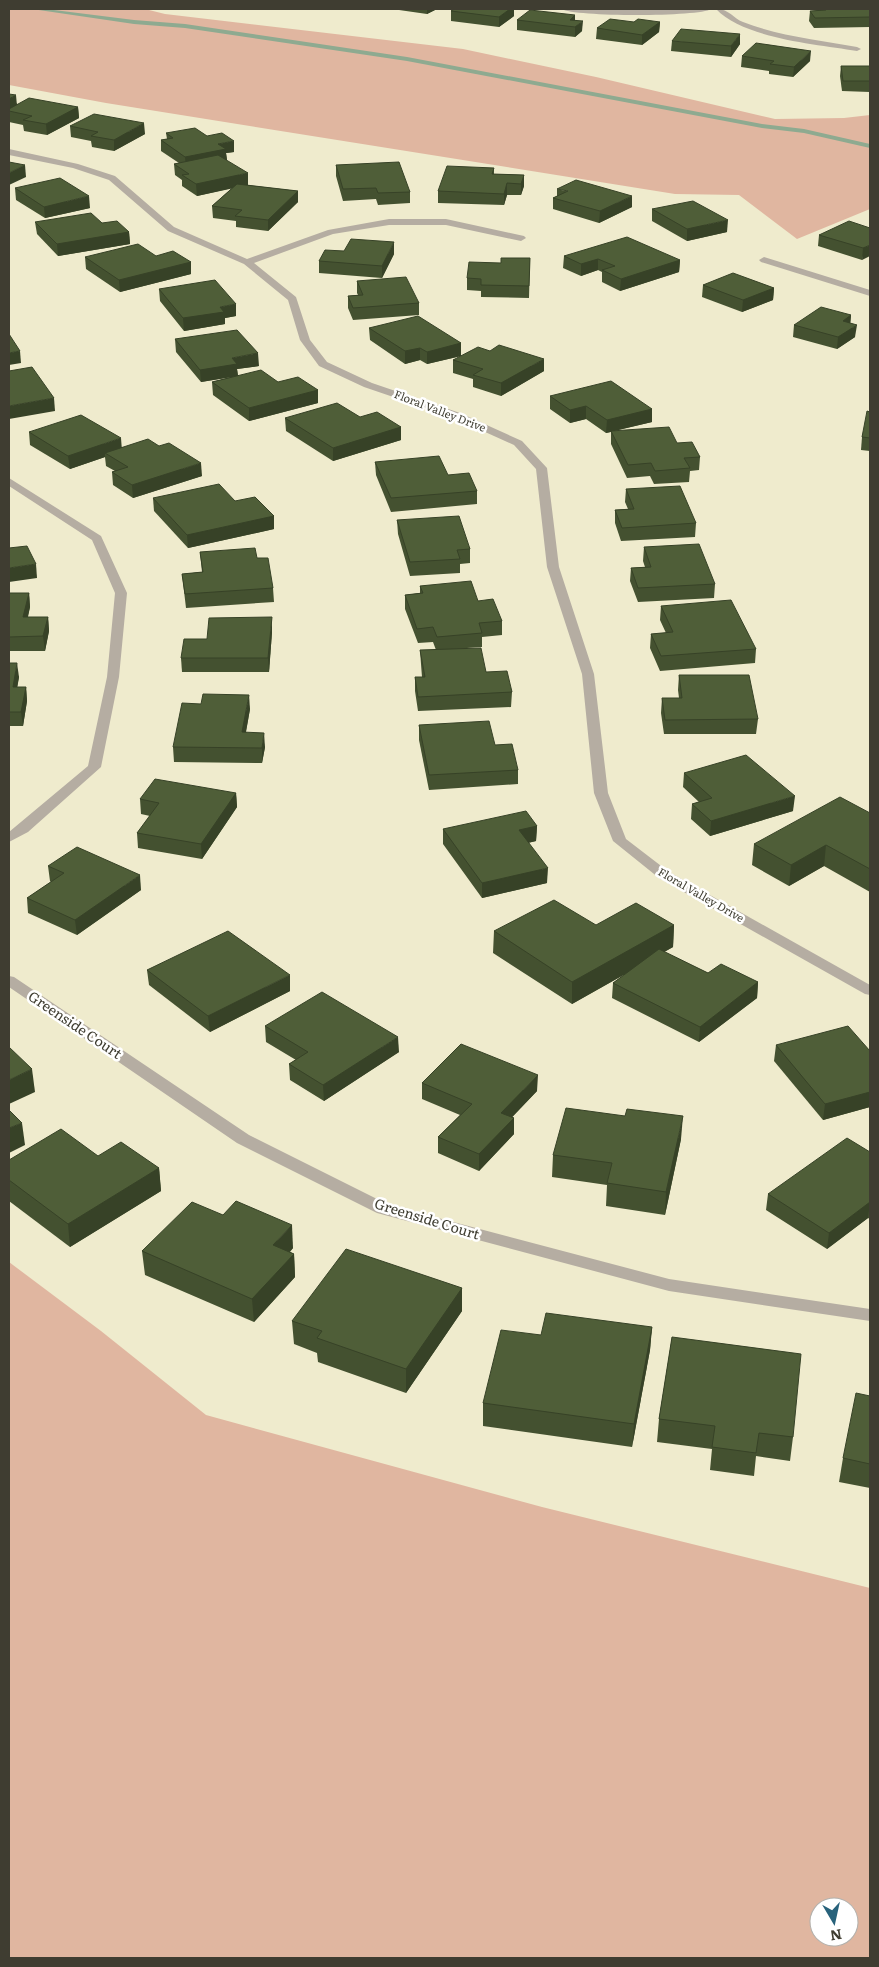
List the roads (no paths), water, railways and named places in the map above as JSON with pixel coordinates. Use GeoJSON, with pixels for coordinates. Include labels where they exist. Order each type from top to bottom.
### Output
{"type":"FeatureCollection","features":[{"type":"Feature","properties":{"kind":"street"},"geometry":{"type":"LineString","coordinates":[[566,9],[618,13],[656,13],[707,9]]}},
{"type":"Feature","properties":{"kind":"street"},"geometry":{"type":"LineString","coordinates":[[720,9],[737,22],[760,31],[857,49]]}},
{"type":"Feature","properties":{"kind":"street","name":"Floral Valley Drive"},"geometry":{"type":"LineString","coordinates":[[9,152],[75,166],[112,178],[171,229],[247,262],[293,300],[305,340],[323,364],[368,385],[456,415],[518,443],[541,468],[553,567],[588,674],[601,793],[620,841],[664,875],[870,991]]}},
{"type":"Feature","properties":{"kind":"street"},"geometry":{"type":"LineString","coordinates":[[247,262],[331,232],[388,222],[446,222],[521,238]]}},
{"type":"Feature","properties":{"kind":"street"},"geometry":{"type":"LineString","coordinates":[[764,260],[870,293]]}},
{"type":"Feature","properties":{"kind":"street"},"geometry":{"type":"LineString","coordinates":[[9,481],[97,538],[121,593],[113,677],[94,767],[23,829],[9,838]]}},
{"type":"Feature","properties":{"kind":"street","name":"Greenside Court"},"geometry":{"type":"LineString","coordinates":[[9,980],[242,1139],[383,1209],[669,1285],[870,1315]]}},
{"type":"Feature","properties":{"kind":"waterway"},"geometry":{"type":"LineString","coordinates":[[35,9],[134,22],[185,26],[407,59],[762,126],[804,131],[870,146]]}}]}
